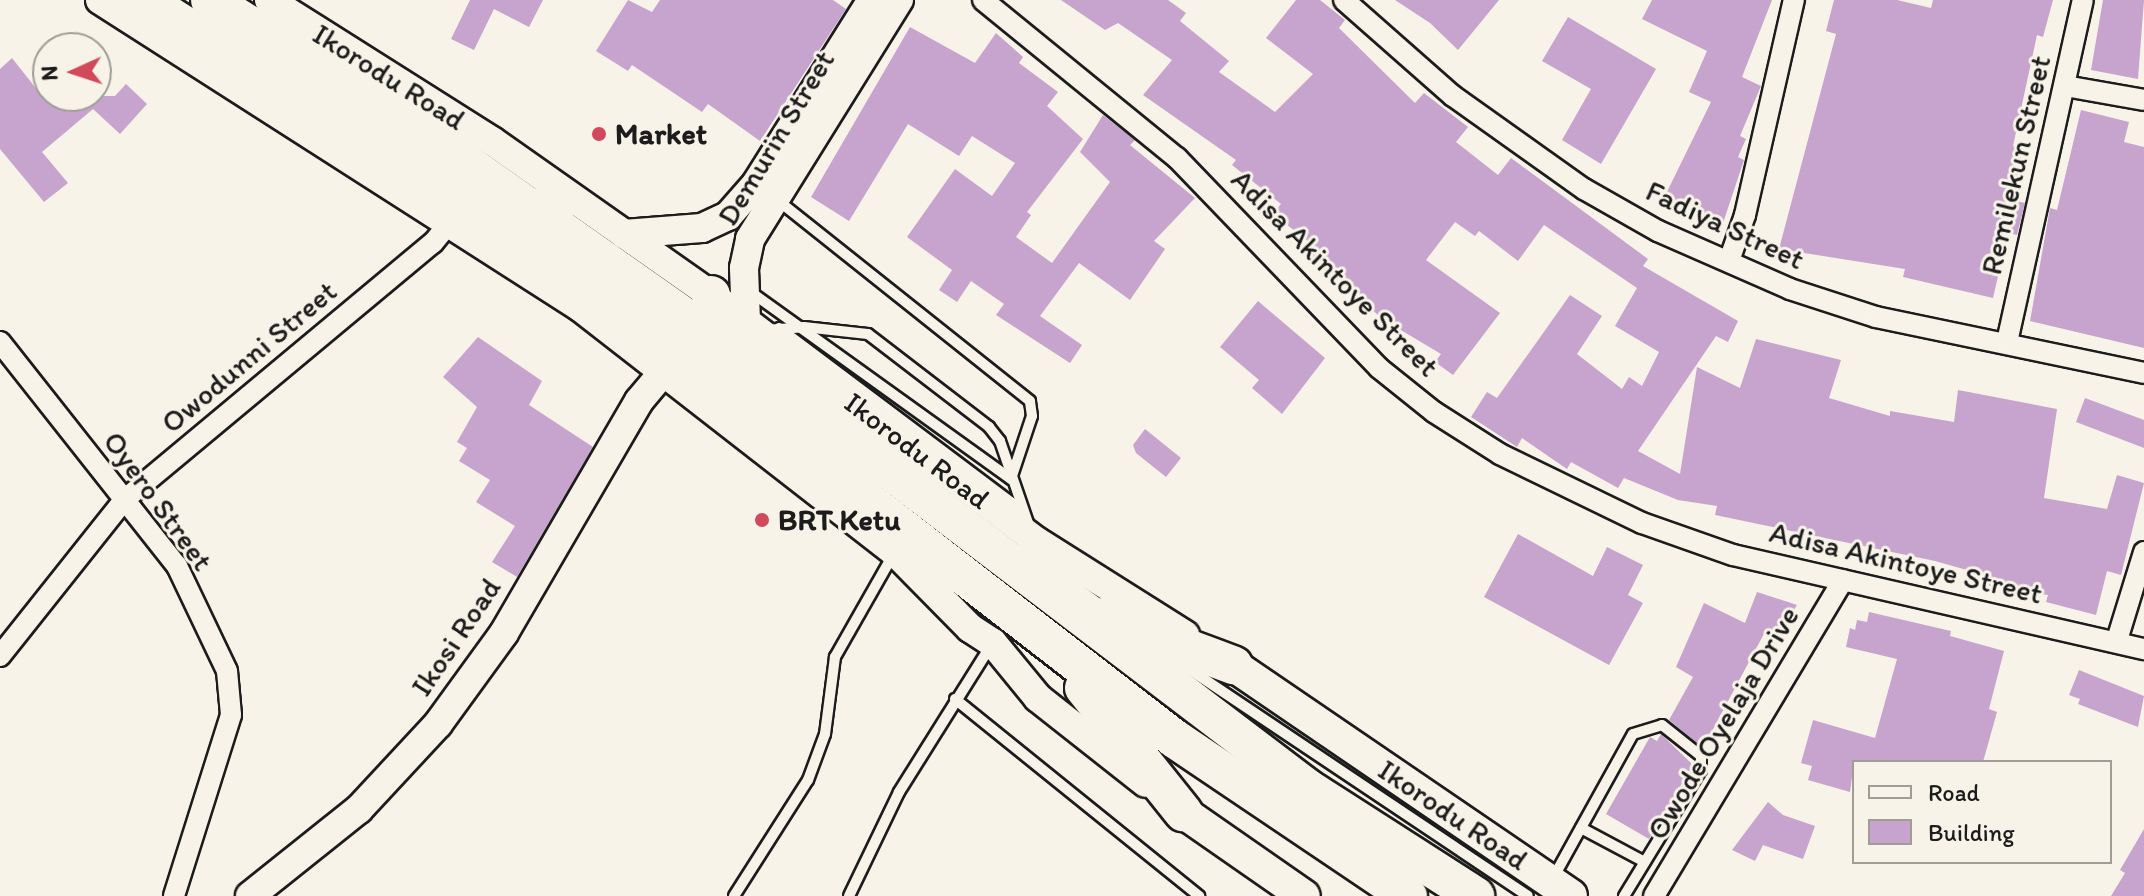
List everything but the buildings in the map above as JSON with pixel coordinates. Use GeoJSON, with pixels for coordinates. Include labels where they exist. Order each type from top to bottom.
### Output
{"type":"FeatureCollection","features":[{"type":"Feature","properties":{"kind":"highway"},"geometry":{"type":"LineString","coordinates":[[145,0],[469,207],[679,355],[1175,739],[1408,896]]}},
{"type":"Feature","properties":{"kind":"highway","name":"Ikorodu Road"},"geometry":{"type":"LineString","coordinates":[[210,0],[442,146],[736,318],[1067,603],[1307,788],[1475,896]]}},
{"type":"Feature","properties":{"kind":"highway"},"geometry":{"type":"LineString","coordinates":[[1067,603],[1233,665]]}},
{"type":"Feature","properties":{"kind":"highway"},"geometry":{"type":"LineString","coordinates":[[1050,645],[1183,812]]}},
{"type":"Feature","properties":{"kind":"main road","name":"Ikorodu Road"},"geometry":{"type":"LineString","coordinates":[[1233,665],[1550,891]]}},
{"type":"Feature","properties":{"kind":"main road"},"geometry":{"type":"LineString","coordinates":[[1183,812],[1304,896]]}},
{"type":"Feature","properties":{"kind":"street"},"geometry":{"type":"LineString","coordinates":[[100,0],[451,221],[580,307],[895,552],[970,628],[993,643],[1038,698],[1183,812]]}},
{"type":"Feature","properties":{"kind":"street","name":"Demurin Street"},"geometry":{"type":"LineString","coordinates":[[736,318],[750,239],[765,191],[872,0]]}},
{"type":"Feature","properties":{"kind":"street","name":"Demurin Street"},"geometry":{"type":"LineString","coordinates":[[624,234],[702,228],[728,216],[765,191],[899,0]]}},
{"type":"Feature","properties":{"kind":"street","name":"Adisa Akintoye Street"},"geometry":{"type":"LineString","coordinates":[[983,0],[1177,158],[1379,368],[1434,412],[1500,454],[1642,523],[1733,555],[2117,640],[2144,649]]}},
{"type":"Feature","properties":{"kind":"street","name":"Fadiya Street"},"geometry":{"type":"LineString","coordinates":[[1344,0],[1453,96],[1584,189],[1729,261],[1790,289],[1876,317],[2144,373]]}},
{"type":"Feature","properties":{"kind":"street"},"geometry":{"type":"LineString","coordinates":[[1729,261],[1745,215],[1794,0]]}},
{"type":"Feature","properties":{"kind":"street","name":"Remilekun Street"},"geometry":{"type":"LineString","coordinates":[[2007,342],[2083,0]]}},
{"type":"Feature","properties":{"kind":"street","name":"Ikorodu Road"},"geometry":{"type":"LineString","coordinates":[[263,4],[492,141],[736,318],[1027,543],[1233,665]]}},
{"type":"Feature","properties":{"kind":"street"},"geometry":{"type":"LineString","coordinates":[[2065,86],[2144,100]]}},
{"type":"Feature","properties":{"kind":"street","name":"Owodunni Street"},"geometry":{"type":"LineString","coordinates":[[0,656],[124,500],[433,243],[451,221]]}},
{"type":"Feature","properties":{"kind":"street","name":"Oyero Street"},"geometry":{"type":"LineString","coordinates":[[0,342],[177,566],[227,671],[231,715],[174,896]]}},
{"type":"Feature","properties":{"kind":"street","name":"Ikosi Road"},"geometry":{"type":"LineString","coordinates":[[250,896],[359,809],[438,724],[504,633],[639,401],[664,371]]}},
{"type":"Feature","properties":{"kind":"street"},"geometry":{"type":"LineString","coordinates":[[2117,640],[2144,552]]}},
{"type":"Feature","properties":{"kind":"street","name":"Owode Oyelaja Drive"},"geometry":{"type":"LineString","coordinates":[[1654,896],[1843,580]]}},
{"type":"Feature","properties":{"kind":"lane"},"geometry":{"type":"LineString","coordinates":[[263,4],[497,161],[586,225]]}},
{"type":"Feature","properties":{"kind":"lane"},"geometry":{"type":"LineString","coordinates":[[765,191],[1030,401],[1032,416],[1011,479]]}},
{"type":"Feature","properties":{"kind":"lane"},"geometry":{"type":"LineString","coordinates":[[736,318],[868,334],[989,427],[1000,441],[1022,511],[1027,543],[1128,626],[1550,891],[1633,734],[1662,725],[1701,756],[1701,770],[1624,896]]}},
{"type":"Feature","properties":{"kind":"lane"},"geometry":{"type":"LineString","coordinates":[[736,318],[804,327],[1011,479]]}},
{"type":"Feature","properties":{"kind":"lane"},"geometry":{"type":"LineString","coordinates":[[736,318],[1022,511]]}},
{"type":"Feature","properties":{"kind":"lane"},"geometry":{"type":"LineString","coordinates":[[734,896],[808,780],[825,734],[835,657],[895,552]]}},
{"type":"Feature","properties":{"kind":"lane"},"geometry":{"type":"LineString","coordinates":[[849,896],[878,831],[955,699],[993,643]]}},
{"type":"Feature","properties":{"kind":"lane"},"geometry":{"type":"LineString","coordinates":[[1050,645],[1181,756],[1390,896]]}},
{"type":"Feature","properties":{"kind":"lane"},"geometry":{"type":"LineString","coordinates":[[955,699],[1199,896]]}},
{"type":"Feature","properties":{"kind":"lane"},"geometry":{"type":"LineString","coordinates":[[1581,828],[1645,862]]}},
{"type":"Feature","properties":{"kind":"place","name":"Market"},"geometry":{"type":"Point","coordinates":[599,134]}},
{"type":"Feature","properties":{"kind":"place","name":"BRT Ketu"},"geometry":{"type":"Point","coordinates":[762,520]}}]}
